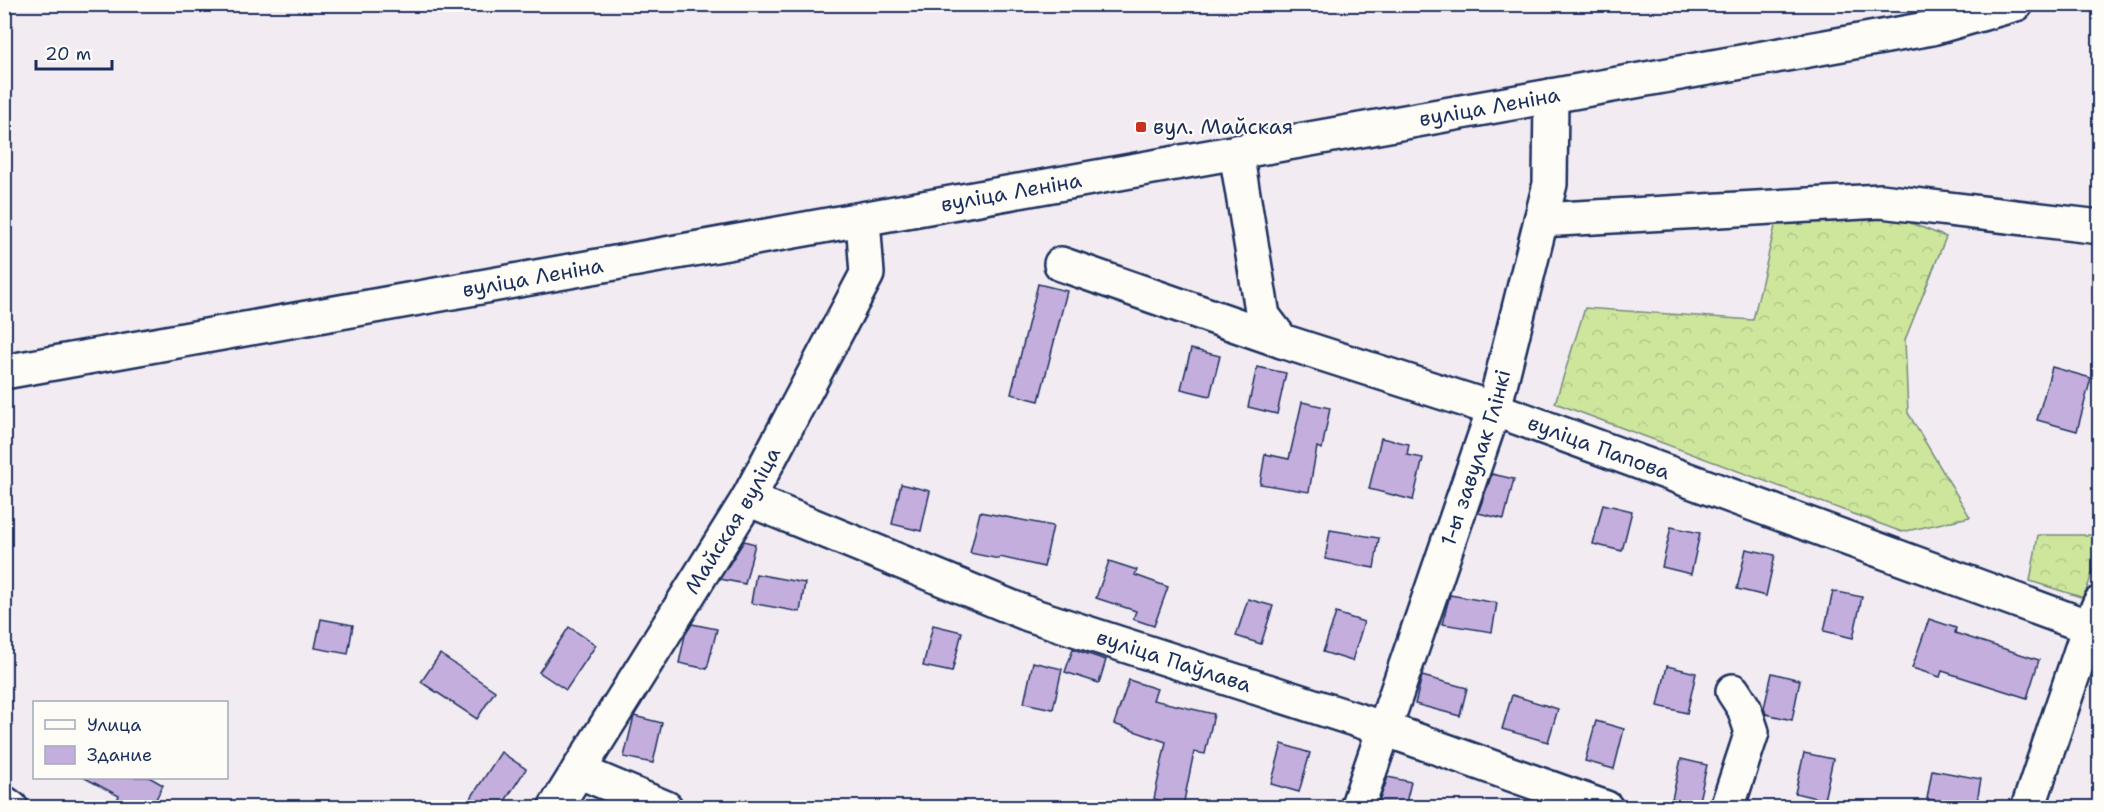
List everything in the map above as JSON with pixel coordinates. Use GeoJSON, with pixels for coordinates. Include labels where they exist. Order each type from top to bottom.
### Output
{"type":"FeatureCollection","features":[{"type":"Feature","properties":{"kind":"street","name":"вуліца Леніна"},"geometry":{"type":"LineString","coordinates":[[4,372],[1932,28],[1972,10],[2016,4]]}},
{"type":"Feature","properties":{"kind":"street","name":"1-ы завулак Глінкі"},"geometry":{"type":"LineString","coordinates":[[1357,807],[1494,408],[1550,184],[1551,96]]}},
{"type":"Feature","properties":{"kind":"street"},"geometry":{"type":"LineString","coordinates":[[1236,152],[1263,316],[1282,341]]}},
{"type":"Feature","properties":{"kind":"street"},"geometry":{"type":"LineString","coordinates":[[1541,220],[1881,201],[2100,227]]}},
{"type":"Feature","properties":{"kind":"street","name":"Майская вуліца"},"geometry":{"type":"LineString","coordinates":[[555,807],[748,499],[867,274],[864,219]]}},
{"type":"Feature","properties":{"kind":"street","name":"вуліца Папова"},"geometry":{"type":"LineString","coordinates":[[1061,264],[1282,341],[1494,408],[2096,620]]}},
{"type":"Feature","properties":{"kind":"street","name":"вуліца Паўлава"},"geometry":{"type":"LineString","coordinates":[[748,499],[1028,614],[1385,729],[1606,807]]}},
{"type":"Feature","properties":{"kind":"street"},"geometry":{"type":"LineString","coordinates":[[2028,807],[2096,620]]}},
{"type":"Feature","properties":{"kind":"street"},"geometry":{"type":"LineString","coordinates":[[1727,807],[1752,732],[1744,708],[1733,690]]}},
{"type":"Feature","properties":{"kind":"street"},"geometry":{"type":"LineString","coordinates":[[578,771],[666,807]]}},
{"type":"Feature","properties":{"kind":"street"},"geometry":{"type":"LineString","coordinates":[[4,803],[11,807]]}},
{"type":"Feature","properties":{"kind":"green space"},"geometry":{"type":"Polygon","coordinates":[[[1898,218],[1946,237],[1905,340],[1908,413],[1970,517],[1902,532],[1555,403],[1585,308],[1753,320],[1776,222],[1898,218]]]}},
{"type":"Feature","properties":{"kind":"green space"},"geometry":{"type":"Polygon","coordinates":[[[2038,535],[2099,535],[2099,552],[2084,598],[2030,581],[2038,535]]]}},
{"type":"Feature","properties":{"kind":"building"},"geometry":{"type":"Polygon","coordinates":[[[1038,284],[1067,291],[1039,401],[1011,394],[1038,284]]]}},
{"type":"Feature","properties":{"kind":"building"},"geometry":{"type":"Polygon","coordinates":[[[1191,349],[1220,356],[1210,396],[1181,389],[1191,349]]]}},
{"type":"Feature","properties":{"kind":"building"},"geometry":{"type":"Polygon","coordinates":[[[1257,367],[1286,373],[1277,414],[1248,407],[1257,367]]]}},
{"type":"Feature","properties":{"kind":"building"},"geometry":{"type":"Polygon","coordinates":[[[2052,367],[2091,378],[2077,431],[2037,420],[2052,367]]]}},
{"type":"Feature","properties":{"kind":"building"},"geometry":{"type":"Polygon","coordinates":[[[1302,402],[1330,408],[1322,449],[1317,447],[1309,492],[1260,484],[1265,454],[1289,459],[1302,402]]]}},
{"type":"Feature","properties":{"kind":"building"},"geometry":{"type":"Polygon","coordinates":[[[1381,438],[1409,444],[1407,455],[1423,458],[1413,500],[1369,489],[1381,438]]]}},
{"type":"Feature","properties":{"kind":"building"},"geometry":{"type":"Polygon","coordinates":[[[1492,474],[1514,479],[1504,519],[1478,513],[1492,474]]]}},
{"type":"Feature","properties":{"kind":"building"},"geometry":{"type":"Polygon","coordinates":[[[901,484],[930,491],[921,531],[892,524],[901,484]]]}},
{"type":"Feature","properties":{"kind":"building"},"geometry":{"type":"Polygon","coordinates":[[[1603,504],[1632,511],[1622,551],[1593,544],[1603,504]]]}},
{"type":"Feature","properties":{"kind":"building"},"geometry":{"type":"Polygon","coordinates":[[[980,512],[1053,526],[1044,567],[970,553],[980,512]]]}},
{"type":"Feature","properties":{"kind":"building"},"geometry":{"type":"Polygon","coordinates":[[[1671,527],[1700,533],[1691,574],[1662,567],[1671,527]]]}},
{"type":"Feature","properties":{"kind":"building"},"geometry":{"type":"Polygon","coordinates":[[[1330,530],[1379,538],[1374,568],[1325,559],[1330,530]]]}},
{"type":"Feature","properties":{"kind":"building"},"geometry":{"type":"Polygon","coordinates":[[[744,541],[755,544],[745,584],[720,579],[744,541]]]}},
{"type":"Feature","properties":{"kind":"building"},"geometry":{"type":"Polygon","coordinates":[[[1746,549],[1775,555],[1766,596],[1737,589],[1746,549]]]}},
{"type":"Feature","properties":{"kind":"building"},"geometry":{"type":"Polygon","coordinates":[[[1109,561],[1137,570],[1135,575],[1168,587],[1154,626],[1133,619],[1136,611],[1096,598],[1109,561]]]}},
{"type":"Feature","properties":{"kind":"building"},"geometry":{"type":"Polygon","coordinates":[[[756,574],[805,583],[800,612],[751,603],[756,574]]]}},
{"type":"Feature","properties":{"kind":"building"},"geometry":{"type":"Polygon","coordinates":[[[1833,591],[1862,597],[1853,638],[1824,631],[1833,591]]]}},
{"type":"Feature","properties":{"kind":"building"},"geometry":{"type":"Polygon","coordinates":[[[1450,595],[1497,603],[1492,632],[1442,624],[1450,595]]]}},
{"type":"Feature","properties":{"kind":"building"},"geometry":{"type":"Polygon","coordinates":[[[1248,599],[1273,606],[1261,644],[1236,636],[1248,599]]]}},
{"type":"Feature","properties":{"kind":"building"},"geometry":{"type":"Polygon","coordinates":[[[1336,613],[1364,622],[1352,661],[1323,652],[1336,613]]]}},
{"type":"Feature","properties":{"kind":"building"},"geometry":{"type":"Polygon","coordinates":[[[321,619],[353,625],[348,654],[315,648],[321,619]]]}},
{"type":"Feature","properties":{"kind":"building"},"geometry":{"type":"Polygon","coordinates":[[[1929,619],[1956,628],[1955,633],[2039,660],[2027,698],[1942,671],[1940,677],[1912,668],[1929,619]]]}},
{"type":"Feature","properties":{"kind":"building"},"geometry":{"type":"Polygon","coordinates":[[[692,624],[717,629],[707,669],[679,663],[685,635],[692,624]]]}},
{"type":"Feature","properties":{"kind":"building"},"geometry":{"type":"Polygon","coordinates":[[[933,625],[962,632],[952,672],[923,666],[933,625]]]}},
{"type":"Feature","properties":{"kind":"building"},"geometry":{"type":"Polygon","coordinates":[[[569,627],[596,645],[566,690],[539,672],[569,627]]]}},
{"type":"Feature","properties":{"kind":"building"},"geometry":{"type":"Polygon","coordinates":[[[1073,649],[1106,660],[1099,683],[1065,672],[1073,649]]]}},
{"type":"Feature","properties":{"kind":"building"},"geometry":{"type":"Polygon","coordinates":[[[440,654],[495,691],[477,719],[421,682],[440,654]]]}},
{"type":"Feature","properties":{"kind":"building"},"geometry":{"type":"Polygon","coordinates":[[[1033,662],[1062,669],[1053,709],[1024,703],[1033,662]]]}},
{"type":"Feature","properties":{"kind":"building"},"geometry":{"type":"Polygon","coordinates":[[[1667,666],[1696,673],[1687,713],[1658,706],[1667,666]]]}},
{"type":"Feature","properties":{"kind":"building"},"geometry":{"type":"Polygon","coordinates":[[[1772,673],[1800,680],[1792,720],[1766,714],[1764,708],[1772,673]]]}},
{"type":"Feature","properties":{"kind":"building"},"geometry":{"type":"Polygon","coordinates":[[[1422,676],[1467,688],[1460,716],[1415,704],[1422,676]]]}},
{"type":"Feature","properties":{"kind":"building"},"geometry":{"type":"Polygon","coordinates":[[[1129,680],[1157,689],[1153,700],[1214,714],[1205,754],[1194,752],[1183,806],[1154,799],[1166,742],[1114,724],[1129,680]]]}},
{"type":"Feature","properties":{"kind":"building"},"geometry":{"type":"Polygon","coordinates":[[[1512,695],[1558,709],[1548,742],[1502,729],[1512,695]]]}},
{"type":"Feature","properties":{"kind":"building"},"geometry":{"type":"Polygon","coordinates":[[[634,716],[662,723],[653,763],[624,757],[634,716]]]}},
{"type":"Feature","properties":{"kind":"building"},"geometry":{"type":"Polygon","coordinates":[[[1596,721],[1624,729],[1614,769],[1585,761],[1596,721]]]}},
{"type":"Feature","properties":{"kind":"building"},"geometry":{"type":"Polygon","coordinates":[[[1282,744],[1310,753],[1299,792],[1271,784],[1282,744]]]}},
{"type":"Feature","properties":{"kind":"building"},"geometry":{"type":"Polygon","coordinates":[[[501,752],[526,769],[501,807],[465,807],[501,752]]]}},
{"type":"Feature","properties":{"kind":"building"},"geometry":{"type":"Polygon","coordinates":[[[1804,753],[1833,759],[1824,800],[1795,793],[1804,753]]]}},
{"type":"Feature","properties":{"kind":"building"},"geometry":{"type":"Polygon","coordinates":[[[1681,759],[1707,765],[1698,805],[1672,799],[1681,759]]]}},
{"type":"Feature","properties":{"kind":"building"},"geometry":{"type":"Polygon","coordinates":[[[1932,770],[1981,779],[1976,807],[1927,799],[1932,770]]]}},
{"type":"Feature","properties":{"kind":"building"},"geometry":{"type":"Polygon","coordinates":[[[1388,777],[1411,782],[1405,807],[1377,807],[1388,777]]]}},
{"type":"Feature","properties":{"kind":"building"},"geometry":{"type":"Polygon","coordinates":[[[87,779],[152,779],[163,785],[152,807],[113,807],[119,796],[87,779]]]}},
{"type":"Feature","properties":{"kind":"place","name":"вул. Майская"},"geometry":{"type":"Point","coordinates":[1141,127]}}]}
